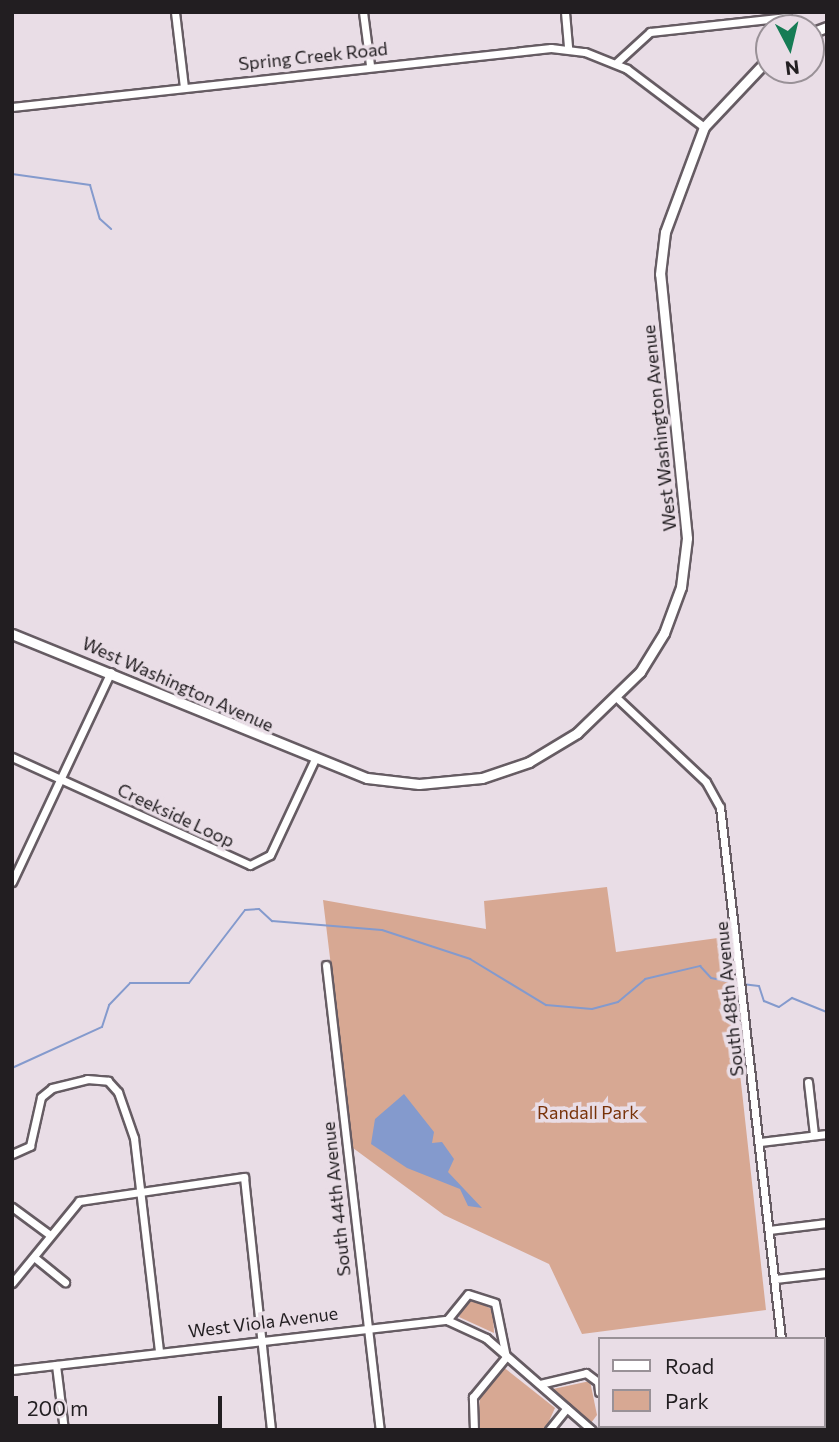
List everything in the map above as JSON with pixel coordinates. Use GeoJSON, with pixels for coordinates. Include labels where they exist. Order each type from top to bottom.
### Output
{"type":"FeatureCollection","features":[{"type":"Feature","properties":{"kind":"main road","name":"West Washington Avenue"},"geometry":{"type":"LineString","coordinates":[[12,634],[111,671],[314,761],[391,782],[482,778],[553,750],[617,698],[664,633],[681,587],[685,507],[660,274],[673,205],[704,127],[755,73]]}},
{"type":"Feature","properties":{"kind":"street"},"geometry":{"type":"LineString","coordinates":[[175,12],[184,87]]}},
{"type":"Feature","properties":{"kind":"street"},"geometry":{"type":"LineString","coordinates":[[363,12],[370,65]]}},
{"type":"Feature","properties":{"kind":"street"},"geometry":{"type":"LineString","coordinates":[[565,12],[568,48]]}},
{"type":"Feature","properties":{"kind":"street"},"geometry":{"type":"LineString","coordinates":[[616,63],[650,32],[755,21]]}},
{"type":"Feature","properties":{"kind":"street","name":"Spring Creek Road"},"geometry":{"type":"LineString","coordinates":[[12,107],[370,65],[568,48],[616,63],[704,127]]}},
{"type":"Feature","properties":{"kind":"street"},"geometry":{"type":"LineString","coordinates":[[12,882],[111,671]]}},
{"type":"Feature","properties":{"kind":"street","name":"South 48th Avenue"},"geometry":{"type":"LineString","coordinates":[[617,698],[706,782],[720,807],[742,971],[781,1337]]}},
{"type":"Feature","properties":{"kind":"street","name":"Creekside Loop"},"geometry":{"type":"LineString","coordinates":[[12,757],[250,864],[270,855],[314,761]]}},
{"type":"Feature","properties":{"kind":"street","name":"South 44th Avenue"},"geometry":{"type":"LineString","coordinates":[[326,965],[380,1430]]}},
{"type":"Feature","properties":{"kind":"street"},"geometry":{"type":"LineString","coordinates":[[12,1154],[30,1146],[41,1097],[52,1088],[108,1081],[134,1138],[159,1350]]}},
{"type":"Feature","properties":{"kind":"street"},"geometry":{"type":"LineString","coordinates":[[808,1082],[814,1135]]}},
{"type":"Feature","properties":{"kind":"street"},"geometry":{"type":"LineString","coordinates":[[760,1142],[827,1134]]}},
{"type":"Feature","properties":{"kind":"street"},"geometry":{"type":"LineString","coordinates":[[12,1283],[79,1201],[140,1190],[244,1177],[271,1430]]}},
{"type":"Feature","properties":{"kind":"street"},"geometry":{"type":"LineString","coordinates":[[12,1207],[50,1235]]}},
{"type":"Feature","properties":{"kind":"street"},"geometry":{"type":"LineString","coordinates":[[769,1230],[827,1223]]}},
{"type":"Feature","properties":{"kind":"street"},"geometry":{"type":"LineString","coordinates":[[34,1257],[65,1282]]}},
{"type":"Feature","properties":{"kind":"street"},"geometry":{"type":"LineString","coordinates":[[775,1279],[827,1273]]}},
{"type":"Feature","properties":{"kind":"street"},"geometry":{"type":"LineString","coordinates":[[447,1320],[468,1294],[495,1303],[506,1357],[473,1397],[474,1430]]}},
{"type":"Feature","properties":{"kind":"street","name":"West Viola Avenue"},"geometry":{"type":"LineString","coordinates":[[12,1370],[159,1350],[447,1320],[473,1329],[592,1430]]}},
{"type":"Feature","properties":{"kind":"street"},"geometry":{"type":"LineString","coordinates":[[56,1365],[64,1430]]}},
{"type":"Feature","properties":{"kind":"street"},"geometry":{"type":"LineString","coordinates":[[540,1384],[586,1373],[596,1378],[598,1387]]}},
{"type":"Feature","properties":{"kind":"street"},"geometry":{"type":"LineString","coordinates":[[549,1430],[567,1408]]}},
{"type":"Feature","properties":{"kind":"green space","name":"Randall Park"},"geometry":{"type":"Polygon","coordinates":[[[607,887],[616,952],[725,937],[766,1310],[582,1334],[549,1264],[444,1215],[353,1148],[323,900],[486,929],[484,901],[607,887]]]}},
{"type":"Feature","properties":{"kind":"green space"},"geometry":{"type":"Polygon","coordinates":[[[475,1300],[493,1310],[494,1333],[459,1317],[466,1302],[475,1300]]]}},
{"type":"Feature","properties":{"kind":"green space"},"geometry":{"type":"Polygon","coordinates":[[[502,1366],[555,1408],[545,1430],[478,1430],[480,1394],[502,1366]]]}},
{"type":"Feature","properties":{"kind":"green space"},"geometry":{"type":"Polygon","coordinates":[[[590,1381],[597,1415],[591,1423],[553,1389],[590,1381]]]}},
{"type":"Feature","properties":{"kind":"water"},"geometry":{"type":"Polygon","coordinates":[[[404,1094],[434,1132],[432,1143],[442,1142],[454,1159],[448,1172],[482,1208],[468,1206],[460,1189],[407,1168],[371,1144],[375,1119],[404,1094]]]}},
{"type":"Feature","properties":{"kind":"waterway"},"geometry":{"type":"LineString","coordinates":[[12,174],[90,185],[100,219],[111,229]]}},
{"type":"Feature","properties":{"kind":"waterway"},"geometry":{"type":"LineString","coordinates":[[12,1068],[102,1027],[109,1005],[130,983],[189,983],[245,910],[259,909],[272,921],[382,930],[470,959],[546,1005],[592,1009],[618,1002],[645,979],[700,966],[711,978],[736,983]]}},
{"type":"Feature","properties":{"kind":"waterway"},"geometry":{"type":"LineString","coordinates":[[742,984],[759,986],[764,1001],[779,1007],[792,998],[827,1012]]}}]}
